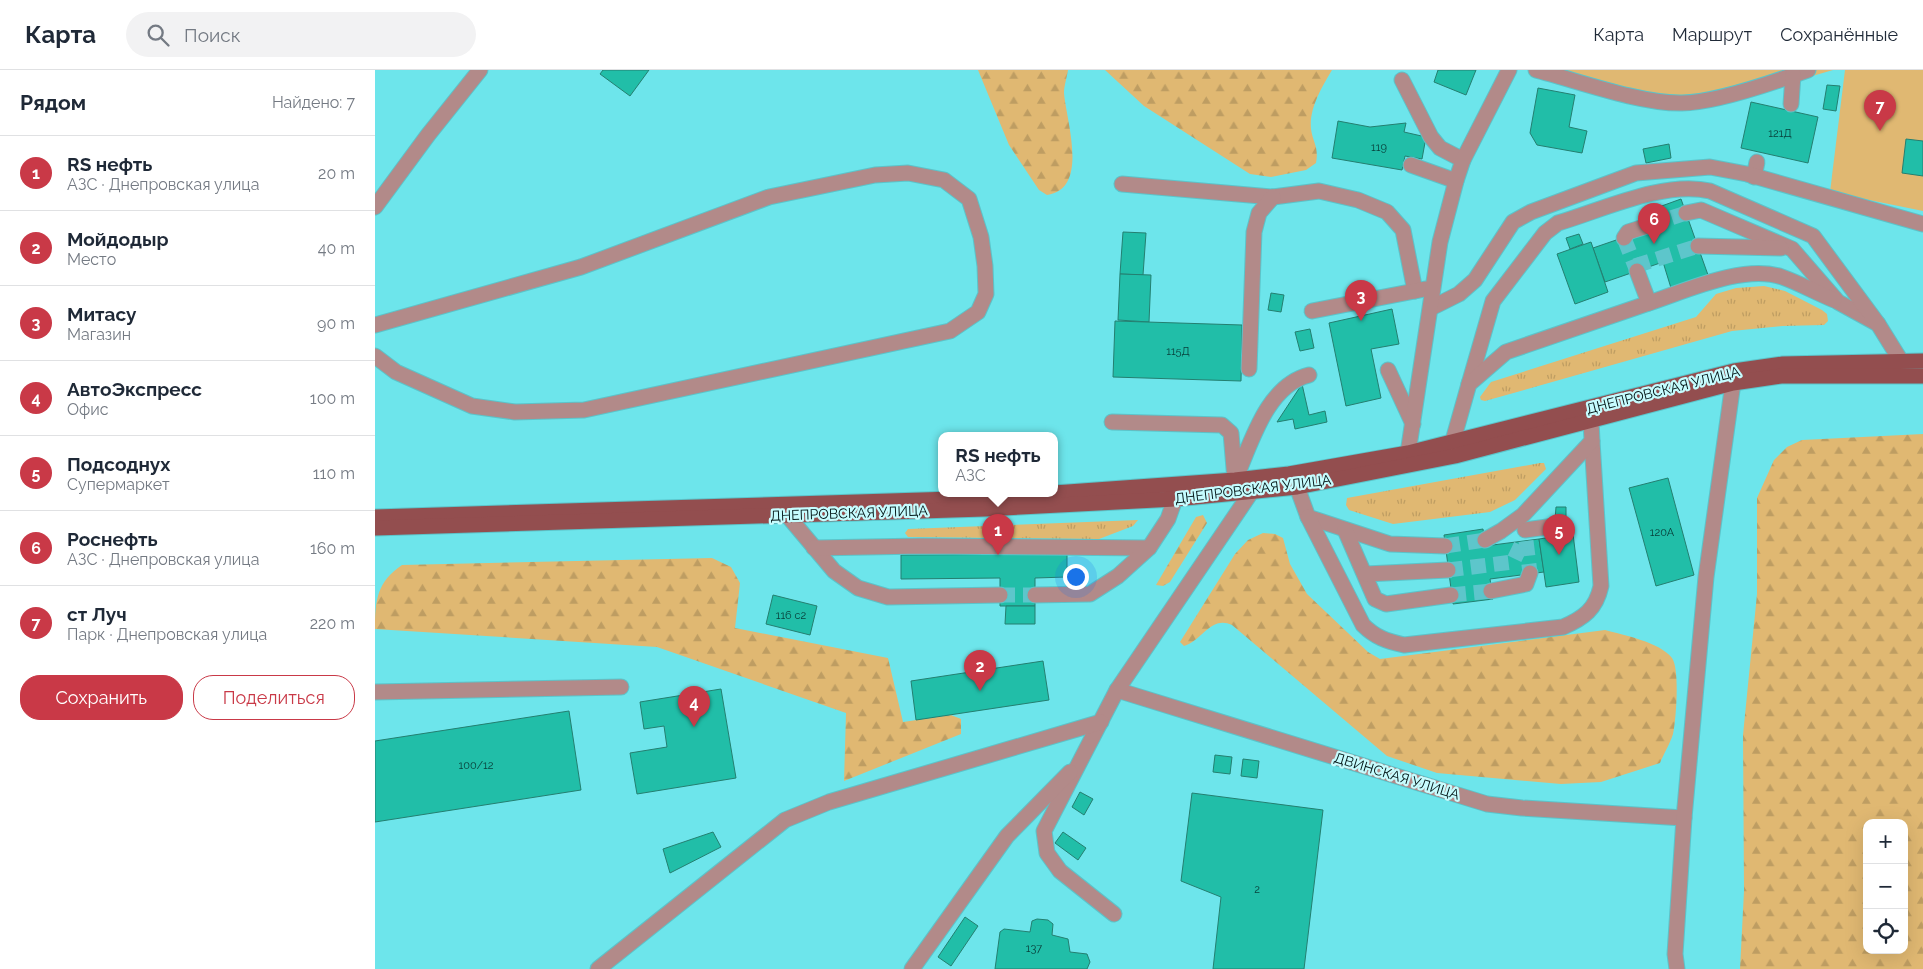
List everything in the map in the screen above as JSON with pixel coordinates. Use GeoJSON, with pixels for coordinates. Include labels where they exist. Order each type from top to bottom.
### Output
{"type":"FeatureCollection","features":[{"type":"Feature","properties":{"kind":"main road","name":"ДНЕПРОВСКАЯ УЛИЦА"},"geometry":{"type":"LineString","coordinates":[[1453,450],[1735,371],[1783,364],[1923,361]]}},
{"type":"Feature","properties":{"kind":"main road","name":"ДНЕПРОВСКАЯ УЛИЦА"},"geometry":{"type":"LineString","coordinates":[[375,528],[985,509],[1175,499],[1297,486],[1591,421],[1733,384],[1781,376],[1923,376]]}},
{"type":"Feature","properties":{"kind":"main road","name":"ДНЕПРОВСКАЯ УЛИЦА"},"geometry":{"type":"LineString","coordinates":[[1058,493],[1235,480],[1409,460]]}},
{"type":"Feature","properties":{"kind":"main road","name":"ДНЕПРОВСКАЯ УЛИЦА"},"geometry":{"type":"LineString","coordinates":[[375,517],[1001,497]]}},
{"type":"Feature","properties":{"kind":"lane"},"geometry":{"type":"LineString","coordinates":[[375,207],[428,134],[480,70]]}},
{"type":"Feature","properties":{"kind":"lane"},"geometry":{"type":"LineString","coordinates":[[1409,460],[1440,242],[1463,160],[1509,70]]}},
{"type":"Feature","properties":{"kind":"lane"},"geometry":{"type":"LineString","coordinates":[[1536,70],[1630,94],[1681,103],[1700,102],[1808,70]]}},
{"type":"Feature","properties":{"kind":"lane"},"geometry":{"type":"LineString","coordinates":[[1791,104],[1793,76]]}},
{"type":"Feature","properties":{"kind":"lane"},"geometry":{"type":"LineString","coordinates":[[1402,80],[1431,137],[1440,148],[1463,160]]}},
{"type":"Feature","properties":{"kind":"lane"},"geometry":{"type":"LineString","coordinates":[[1754,177],[1757,162]]}},
{"type":"Feature","properties":{"kind":"lane"},"geometry":{"type":"LineString","coordinates":[[1411,165],[1456,181]]}},
{"type":"Feature","properties":{"kind":"lane"},"geometry":{"type":"LineString","coordinates":[[1431,308],[1459,294],[1475,280],[1513,222],[1531,212],[1636,173],[1710,167],[1754,177],[1923,224]]}},
{"type":"Feature","properties":{"kind":"lane"},"geometry":{"type":"LineString","coordinates":[[375,325],[581,267],[769,197],[875,175],[908,173],[944,180],[969,199],[981,237],[985,266],[986,294],[978,312],[950,331],[584,410],[515,412],[472,406],[396,372],[375,356]]}},
{"type":"Feature","properties":{"kind":"lane"},"geometry":{"type":"LineString","coordinates":[[1122,184],[1273,197],[1319,191],[1359,200],[1387,212],[1403,230],[1415,291]]}},
{"type":"Feature","properties":{"kind":"lane"},"geometry":{"type":"LineString","coordinates":[[1453,450],[1469,384],[1493,301],[1545,232],[1558,223],[1668,189],[1694,187],[1710,192],[1813,236],[1877,324],[1901,361]]}},
{"type":"Feature","properties":{"kind":"lane"},"geometry":{"type":"LineString","coordinates":[[1249,369],[1254,232],[1259,213],[1273,197]]}},
{"type":"Feature","properties":{"kind":"lane"},"geometry":{"type":"LineString","coordinates":[[1686,214],[1701,210],[1792,249],[1838,302]]}},
{"type":"Feature","properties":{"kind":"lane"},"geometry":{"type":"LineString","coordinates":[[1624,238],[1628,232],[1650,225]]}},
{"type":"Feature","properties":{"kind":"lane"},"geometry":{"type":"LineString","coordinates":[[1698,246],[1792,249]]}},
{"type":"Feature","properties":{"kind":"lane"},"geometry":{"type":"LineString","coordinates":[[1637,271],[1649,303]]}},
{"type":"Feature","properties":{"kind":"lane"},"geometry":{"type":"LineString","coordinates":[[1469,384],[1506,352],[1735,275],[1761,274],[1780,276],[1838,302],[1877,324]]}},
{"type":"Feature","properties":{"kind":"lane"},"geometry":{"type":"LineString","coordinates":[[1312,311],[1433,287]]}},
{"type":"Feature","properties":{"kind":"lane"},"geometry":{"type":"LineString","coordinates":[[1388,370],[1413,424]]}},
{"type":"Feature","properties":{"kind":"lane"},"geometry":{"type":"LineString","coordinates":[[1235,480],[1266,412],[1279,392],[1296,378],[1309,375]]}},
{"type":"Feature","properties":{"kind":"lane"},"geometry":{"type":"LineString","coordinates":[[1677,969],[1675,954],[1684,818],[1706,577],[1733,384]]}},
{"type":"Feature","properties":{"kind":"lane"},"geometry":{"type":"LineString","coordinates":[[1297,486],[1308,517],[1363,625],[1373,636],[1384,641],[1404,645],[1563,627],[1579,621],[1590,612],[1598,600],[1601,586],[1591,421]]}},
{"type":"Feature","properties":{"kind":"lane"},"geometry":{"type":"LineString","coordinates":[[1112,422],[1222,425],[1231,433],[1235,480]]}},
{"type":"Feature","properties":{"kind":"lane"},"geometry":{"type":"LineString","coordinates":[[1485,540],[1523,515],[1592,441]]}},
{"type":"Feature","properties":{"kind":"lane"},"geometry":{"type":"LineString","coordinates":[[1114,914],[1060,871],[1047,853],[1044,831],[1117,690],[1252,491]]}},
{"type":"Feature","properties":{"kind":"lane"},"geometry":{"type":"LineString","coordinates":[[1035,595],[1090,594],[1118,576],[1149,548],[1168,519],[1175,499]]}},
{"type":"Feature","properties":{"kind":"lane"},"geometry":{"type":"LineString","coordinates":[[787,515],[834,571],[858,588],[888,597],[1000,595]]}},
{"type":"Feature","properties":{"kind":"lane"},"geometry":{"type":"LineString","coordinates":[[1523,515],[1525,537],[1562,525]]}},
{"type":"Feature","properties":{"kind":"lane"},"geometry":{"type":"LineString","coordinates":[[1308,517],[1390,544],[1445,546]]}},
{"type":"Feature","properties":{"kind":"lane"},"geometry":{"type":"LineString","coordinates":[[1345,530],[1375,599],[1387,604],[1451,594]]}},
{"type":"Feature","properties":{"kind":"lane"},"geometry":{"type":"LineString","coordinates":[[814,548],[921,546],[1149,548]]}},
{"type":"Feature","properties":{"kind":"lane"},"geometry":{"type":"LineString","coordinates":[[1365,574],[1448,570]]}},
{"type":"Feature","properties":{"kind":"lane"},"geometry":{"type":"LineString","coordinates":[[1491,591],[1526,584],[1530,573]]}},
{"type":"Feature","properties":{"kind":"lane"},"geometry":{"type":"LineString","coordinates":[[375,692],[621,687]]}},
{"type":"Feature","properties":{"kind":"lane","name":"ДВИНСКАЯ УЛИЦА"},"geometry":{"type":"LineString","coordinates":[[1117,690],[1487,804],[1522,808],[1684,818]]}},
{"type":"Feature","properties":{"kind":"lane"},"geometry":{"type":"LineString","coordinates":[[598,969],[785,820],[829,802],[1101,722]]}},
{"type":"Feature","properties":{"kind":"lane"},"geometry":{"type":"LineString","coordinates":[[912,969],[1007,836],[1082,760]]}},
{"type":"Feature","properties":{"kind":"green space"},"geometry":{"type":"Polygon","coordinates":[[[978,70],[1068,70],[1064,93],[1071,136],[1072,167],[1068,180],[1060,190],[1047,195],[1039,190],[1009,145],[978,70]]]}},
{"type":"Feature","properties":{"kind":"green space"},"geometry":{"type":"Polygon","coordinates":[[[1105,70],[1332,70],[1317,98],[1312,113],[1311,129],[1316,149],[1316,163],[1306,170],[1271,177],[1250,174],[1144,106],[1105,70]]]}},
{"type":"Feature","properties":{"kind":"green space"},"geometry":{"type":"Polygon","coordinates":[[[1546,70],[1833,70],[1702,108],[1546,70]]]}},
{"type":"Feature","properties":{"kind":"green space"},"geometry":{"type":"Polygon","coordinates":[[[1845,70],[1923,70],[1923,211],[1830,192],[1845,70]]]}},
{"type":"Feature","properties":{"kind":"green space"},"geometry":{"type":"Polygon","coordinates":[[[1764,286],[1785,291],[1822,310],[1827,314],[1828,321],[1824,325],[1782,326],[1732,331],[1485,401],[1481,400],[1480,397],[1491,382],[1696,317],[1716,294],[1736,288],[1764,286]]]}},
{"type":"Feature","properties":{"kind":"green space"},"geometry":{"type":"Polygon","coordinates":[[[1923,434],[1923,969],[1740,969],[1744,891],[1743,735],[1757,594],[1757,498],[1774,460],[1787,447],[1802,440],[1923,434]]]}},
{"type":"Feature","properties":{"kind":"green space"},"geometry":{"type":"Polygon","coordinates":[[[1544,463],[1546,469],[1515,500],[1490,512],[1393,524],[1349,510],[1346,505],[1347,498],[1544,463]]]}},
{"type":"Feature","properties":{"kind":"green space"},"geometry":{"type":"Polygon","coordinates":[[[1203,515],[1207,523],[1170,582],[1163,586],[1156,585],[1196,517],[1203,515]]]}},
{"type":"Feature","properties":{"kind":"green space"},"geometry":{"type":"Polygon","coordinates":[[[1138,520],[1133,526],[1099,539],[908,537],[905,533],[908,529],[1138,520]]]}},
{"type":"Feature","properties":{"kind":"green space"},"geometry":{"type":"Polygon","coordinates":[[[1263,533],[1275,534],[1283,538],[1290,564],[1307,594],[1368,652],[1380,659],[1605,630],[1650,643],[1666,652],[1672,658],[1676,673],[1676,707],[1673,734],[1660,763],[1601,782],[1561,784],[1437,773],[1387,756],[1232,625],[1218,623],[1184,646],[1180,642],[1235,554],[1248,540],[1263,533]]]}},
{"type":"Feature","properties":{"kind":"green space"},"geometry":{"type":"Polygon","coordinates":[[[712,558],[731,567],[740,583],[735,628],[888,658],[903,722],[951,715],[961,719],[961,734],[844,781],[846,713],[657,647],[375,629],[379,592],[387,578],[402,565],[712,558]]]}},
{"type":"Feature","properties":{"kind":"building"},"geometry":{"type":"Polygon","coordinates":[[[603,70],[649,70],[630,96],[600,74],[603,70]]]}},
{"type":"Feature","properties":{"kind":"building"},"geometry":{"type":"Polygon","coordinates":[[[1438,70],[1476,70],[1466,95],[1434,82],[1438,70]]]}},
{"type":"Feature","properties":{"kind":"building"},"geometry":{"type":"Polygon","coordinates":[[[1827,85],[1840,86],[1836,111],[1823,109],[1827,85]]]}},
{"type":"Feature","properties":{"kind":"building"},"geometry":{"type":"Polygon","coordinates":[[[1538,88],[1575,95],[1569,127],[1587,131],[1582,153],[1537,145],[1530,133],[1538,88]]]}},
{"type":"Feature","properties":{"kind":"building"},"geometry":{"type":"Polygon","coordinates":[[[1751,102],[1818,117],[1808,163],[1741,148],[1751,102]]]}},
{"type":"Feature","properties":{"kind":"building"},"geometry":{"type":"Polygon","coordinates":[[[1338,121],[1370,127],[1406,123],[1404,132],[1426,137],[1422,159],[1405,156],[1402,170],[1332,158],[1338,121]]]}},
{"type":"Feature","properties":{"kind":"building"},"geometry":{"type":"Polygon","coordinates":[[[1906,139],[1923,141],[1923,176],[1902,173],[1906,139]]]}},
{"type":"Feature","properties":{"kind":"building"},"geometry":{"type":"Polygon","coordinates":[[[1669,144],[1671,158],[1646,163],[1643,149],[1669,144]]]}},
{"type":"Feature","properties":{"kind":"building"},"geometry":{"type":"Polygon","coordinates":[[[1681,199],[1708,275],[1671,288],[1663,262],[1605,282],[1593,248],[1651,228],[1645,212],[1681,199]]]}},
{"type":"Feature","properties":{"kind":"building"},"geometry":{"type":"Polygon","coordinates":[[[1123,232],[1146,233],[1143,275],[1120,274],[1123,232]]]}},
{"type":"Feature","properties":{"kind":"building"},"geometry":{"type":"Polygon","coordinates":[[[1579,234],[1583,244],[1570,249],[1566,238],[1579,234]]]}},
{"type":"Feature","properties":{"kind":"building"},"geometry":{"type":"Polygon","coordinates":[[[1591,242],[1608,292],[1575,304],[1557,254],[1591,242]]]}},
{"type":"Feature","properties":{"kind":"building"},"geometry":{"type":"Polygon","coordinates":[[[1120,274],[1151,275],[1149,322],[1118,320],[1120,274]]]}},
{"type":"Feature","properties":{"kind":"building"},"geometry":{"type":"Polygon","coordinates":[[[1271,293],[1284,295],[1281,312],[1268,310],[1271,293]]]}},
{"type":"Feature","properties":{"kind":"building"},"geometry":{"type":"Polygon","coordinates":[[[1392,309],[1399,344],[1371,349],[1381,398],[1346,406],[1329,323],[1392,309]]]}},
{"type":"Feature","properties":{"kind":"building"},"geometry":{"type":"Polygon","coordinates":[[[1115,321],[1242,325],[1241,381],[1113,377],[1115,321]]]}},
{"type":"Feature","properties":{"kind":"building"},"geometry":{"type":"Polygon","coordinates":[[[1310,329],[1314,348],[1300,351],[1295,332],[1310,329]]]}},
{"type":"Feature","properties":{"kind":"building"},"geometry":{"type":"Polygon","coordinates":[[[1302,384],[1309,415],[1325,411],[1327,422],[1295,429],[1293,419],[1277,422],[1302,384]]]}},
{"type":"Feature","properties":{"kind":"building"},"geometry":{"type":"Polygon","coordinates":[[[1668,478],[1694,575],[1656,586],[1629,488],[1668,478]]]}},
{"type":"Feature","properties":{"kind":"building"},"geometry":{"type":"Polygon","coordinates":[[[1556,507],[1566,507],[1566,521],[1555,520],[1556,507]]]}},
{"type":"Feature","properties":{"kind":"building"},"geometry":{"type":"Polygon","coordinates":[[[1483,529],[1485,546],[1539,539],[1544,572],[1490,579],[1493,599],[1453,604],[1444,535],[1483,529]]]}},
{"type":"Feature","properties":{"kind":"building"},"geometry":{"type":"Polygon","coordinates":[[[1573,534],[1579,582],[1546,587],[1539,539],[1573,534]]]}},
{"type":"Feature","properties":{"kind":"building"},"geometry":{"type":"Polygon","coordinates":[[[1067,554],[1067,577],[1035,578],[1035,606],[1000,606],[1000,578],[901,579],[901,555],[1067,554]]]}},
{"type":"Feature","properties":{"kind":"building"},"geometry":{"type":"Polygon","coordinates":[[[773,595],[817,606],[810,635],[766,624],[773,595]]]}},
{"type":"Feature","properties":{"kind":"building"},"geometry":{"type":"Polygon","coordinates":[[[1006,606],[1035,606],[1035,624],[1005,624],[1006,606]]]}},
{"type":"Feature","properties":{"kind":"building"},"geometry":{"type":"Polygon","coordinates":[[[1043,661],[1049,700],[916,720],[911,681],[1043,661]]]}},
{"type":"Feature","properties":{"kind":"building"},"geometry":{"type":"Polygon","coordinates":[[[721,689],[736,778],[637,794],[630,753],[667,747],[664,726],[644,729],[640,702],[721,689]]]}},
{"type":"Feature","properties":{"kind":"building"},"geometry":{"type":"Polygon","coordinates":[[[569,711],[581,790],[375,822],[375,741],[569,711]]]}},
{"type":"Feature","properties":{"kind":"building"},"geometry":{"type":"Polygon","coordinates":[[[1215,755],[1232,757],[1230,774],[1213,772],[1215,755]]]}},
{"type":"Feature","properties":{"kind":"building"},"geometry":{"type":"Polygon","coordinates":[[[1243,759],[1259,761],[1257,778],[1241,776],[1243,759]]]}},
{"type":"Feature","properties":{"kind":"building"},"geometry":{"type":"Polygon","coordinates":[[[1080,792],[1093,799],[1084,815],[1072,807],[1080,792]]]}},
{"type":"Feature","properties":{"kind":"building"},"geometry":{"type":"Polygon","coordinates":[[[1192,793],[1323,810],[1304,969],[1213,969],[1221,897],[1181,881],[1192,793]]]}},
{"type":"Feature","properties":{"kind":"building"},"geometry":{"type":"Polygon","coordinates":[[[713,832],[721,847],[670,873],[663,849],[713,832]]]}},
{"type":"Feature","properties":{"kind":"building"},"geometry":{"type":"Polygon","coordinates":[[[1063,832],[1086,848],[1078,860],[1055,843],[1063,832]]]}},
{"type":"Feature","properties":{"kind":"building"},"geometry":{"type":"Polygon","coordinates":[[[965,917],[978,926],[951,966],[938,957],[965,917]]]}},
{"type":"Feature","properties":{"kind":"building"},"geometry":{"type":"Polygon","coordinates":[[[1037,919],[1048,920],[1053,924],[1052,935],[1068,939],[1070,952],[1087,954],[1090,962],[1087,969],[995,969],[1000,932],[1004,929],[1030,932],[1032,921],[1037,919]]]}},
{"type":"Feature","properties":{"kind":"tunnel"},"geometry":{"type":"LineString","coordinates":[[1650,225],[1686,213]]}},
{"type":"Feature","properties":{"kind":"tunnel"},"geometry":{"type":"LineString","coordinates":[[1624,238],[1637,271]]}},
{"type":"Feature","properties":{"kind":"tunnel"},"geometry":{"type":"LineString","coordinates":[[1635,266],[1698,246]]}},
{"type":"Feature","properties":{"kind":"tunnel"},"geometry":{"type":"LineString","coordinates":[[1445,546],[1485,540]]}},
{"type":"Feature","properties":{"kind":"tunnel"},"geometry":{"type":"LineString","coordinates":[[1448,570],[1513,562],[1523,541]]}},
{"type":"Feature","properties":{"kind":"tunnel"},"geometry":{"type":"LineString","coordinates":[[1526,541],[1530,573]]}},
{"type":"Feature","properties":{"kind":"tunnel"},"geometry":{"type":"LineString","coordinates":[[1451,595],[1491,591]]}},
{"type":"Feature","properties":{"kind":"tunnel"},"geometry":{"type":"LineString","coordinates":[[1000,595],[1035,595]]}},
{"type":"Feature","properties":{"kind":"place","name":"ст Луч"},"geometry":{"type":"Point","coordinates":[1880,131]}},
{"type":"Feature","properties":{"kind":"place","name":"Роснефть"},"geometry":{"type":"Point","coordinates":[1654,244]}},
{"type":"Feature","properties":{"kind":"place","name":"Митасу"},"geometry":{"type":"Point","coordinates":[1361,321]}},
{"type":"Feature","properties":{"kind":"place","name":"RS нефть"},"geometry":{"type":"Point","coordinates":[998,555]}},
{"type":"Feature","properties":{"kind":"place","name":"Подсоднух"},"geometry":{"type":"Point","coordinates":[1559,555]}},
{"type":"Feature","properties":{"kind":"place","name":"Мойдодыр"},"geometry":{"type":"Point","coordinates":[980,691]}},
{"type":"Feature","properties":{"kind":"place","name":"АвтоЭкспресс"},"geometry":{"type":"Point","coordinates":[694,727]}}]}
